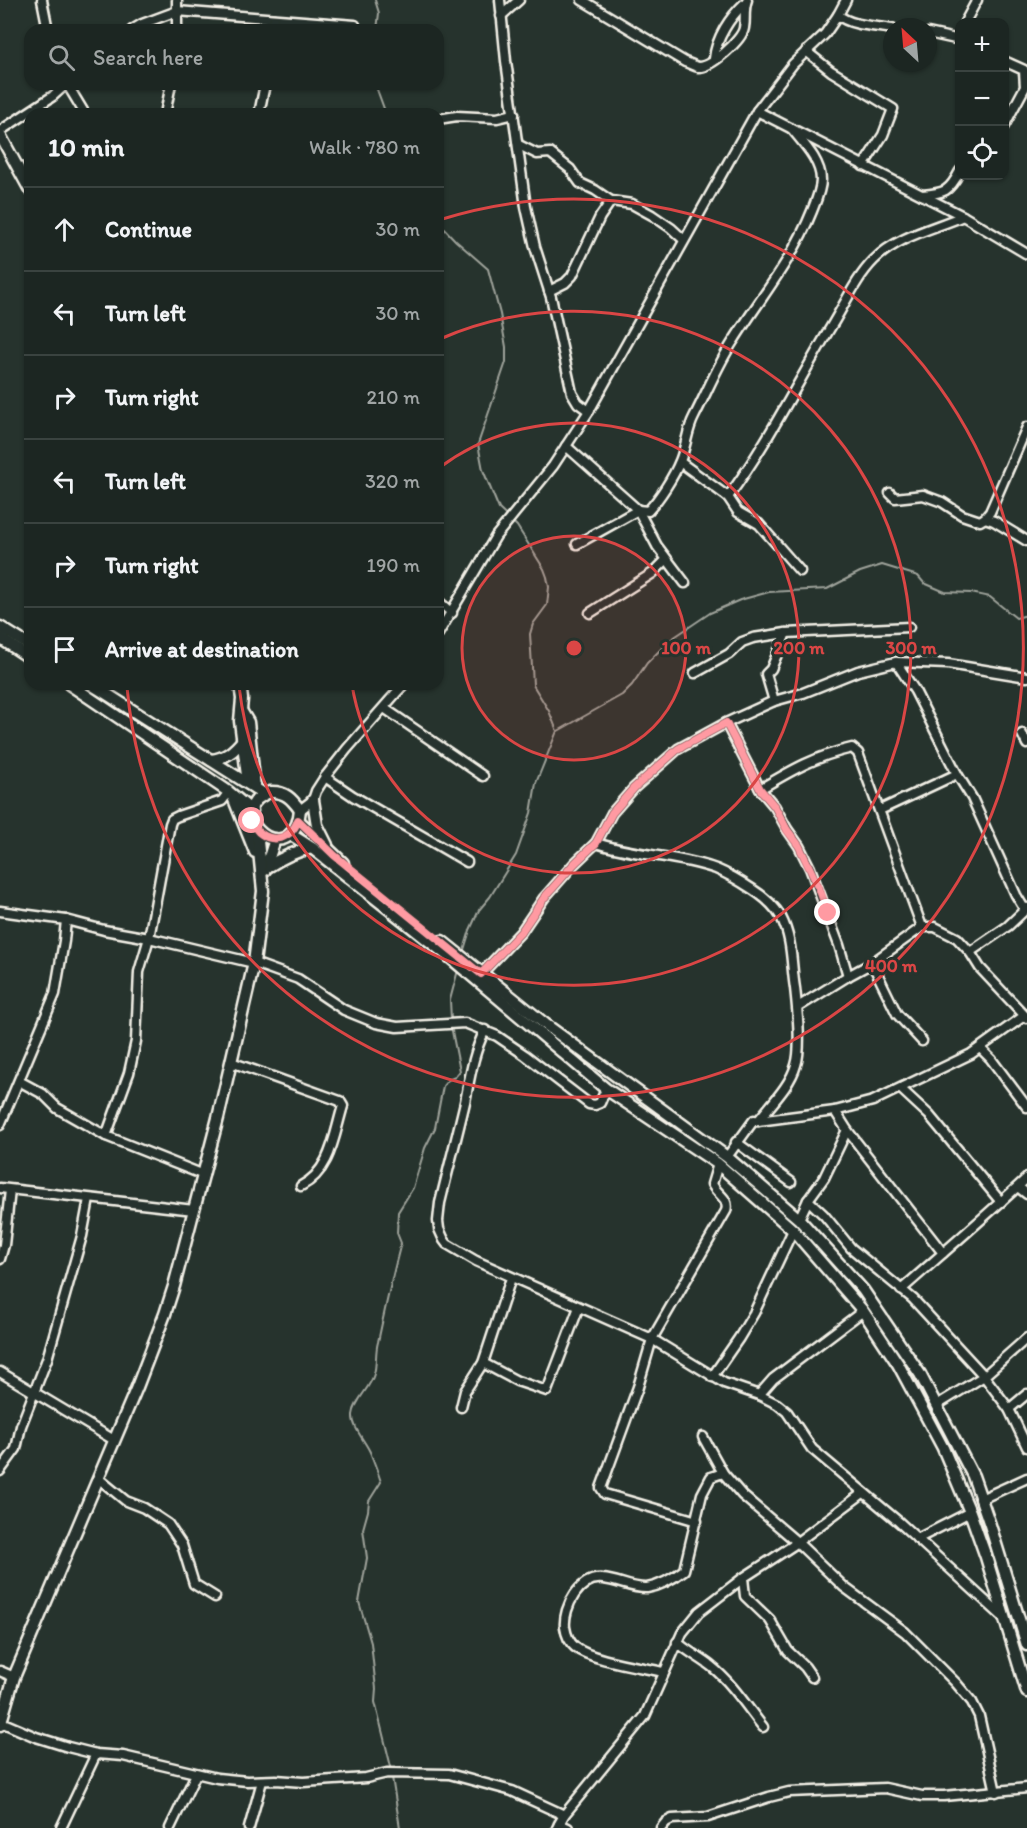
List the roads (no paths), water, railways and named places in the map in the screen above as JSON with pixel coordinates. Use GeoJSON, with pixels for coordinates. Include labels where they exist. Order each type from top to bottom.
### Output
{"type":"FeatureCollection","features":[{"type":"Feature","properties":{"kind":"main road"},"geometry":{"type":"LineString","coordinates":[[0,133],[24,179]]}},
{"type":"Feature","properties":{"kind":"main road"},"geometry":{"type":"LineString","coordinates":[[0,627],[24,642]]}},
{"type":"Feature","properties":{"kind":"main road"},"geometry":{"type":"LineString","coordinates":[[0,638],[24,654]]}},
{"type":"Feature","properties":{"kind":"main road"},"geometry":{"type":"LineString","coordinates":[[78,690],[230,793],[252,811]]}},
{"type":"Feature","properties":{"kind":"main road"},"geometry":{"type":"LineString","coordinates":[[100,690],[256,788],[282,793],[292,799],[299,815],[334,855],[451,953],[612,1075],[727,1157],[799,1219],[863,1290],[891,1328],[937,1405],[973,1476],[1027,1645]]}},
{"type":"Feature","properties":{"kind":"main road"},"geometry":{"type":"LineString","coordinates":[[240,690],[242,712],[240,721],[243,740],[256,788]]}},
{"type":"Feature","properties":{"kind":"main road"},"geometry":{"type":"LineString","coordinates":[[0,1724],[14,1677],[137,1387],[165,1314],[204,1175],[254,963],[263,891],[263,869],[252,821],[256,788],[248,723],[242,712]]}},
{"type":"Feature","properties":{"kind":"main road"},"geometry":{"type":"LineString","coordinates":[[211,760],[220,759],[232,752],[243,740]]}},
{"type":"Feature","properties":{"kind":"main road"},"geometry":{"type":"LineString","coordinates":[[230,793],[263,869]]}},
{"type":"Feature","properties":{"kind":"main road"},"geometry":{"type":"LineString","coordinates":[[313,800],[317,825],[334,855]]}},
{"type":"Feature","properties":{"kind":"main road"},"geometry":{"type":"LineString","coordinates":[[256,831],[265,837],[275,839],[290,834],[299,815]]}},
{"type":"Feature","properties":{"kind":"main road"},"geometry":{"type":"LineString","coordinates":[[290,834],[312,848],[451,953]]}},
{"type":"Feature","properties":{"kind":"main road"},"geometry":{"type":"LineString","coordinates":[[263,869],[275,839]]}},
{"type":"Feature","properties":{"kind":"main road"},"geometry":{"type":"LineString","coordinates":[[263,869],[285,856],[312,848]]}},
{"type":"Feature","properties":{"kind":"main road"},"geometry":{"type":"LineString","coordinates":[[478,975],[606,1089],[718,1164],[793,1230],[863,1311],[898,1364],[943,1448],[970,1512],[1027,1692]]}},
{"type":"Feature","properties":{"kind":"street"},"geometry":{"type":"LineString","coordinates":[[42,0],[47,24]]}},
{"type":"Feature","properties":{"kind":"street"},"geometry":{"type":"LineString","coordinates":[[177,0],[177,24]]}},
{"type":"Feature","properties":{"kind":"street"},"geometry":{"type":"LineString","coordinates":[[500,0],[526,207],[532,237],[549,291],[572,393],[578,403],[589,411]]}},
{"type":"Feature","properties":{"kind":"street"},"geometry":{"type":"LineString","coordinates":[[501,16],[519,0]]}},
{"type":"Feature","properties":{"kind":"street"},"geometry":{"type":"LineString","coordinates":[[582,0],[685,62],[698,67],[732,46],[744,30],[743,14],[746,1]]}},
{"type":"Feature","properties":{"kind":"street"},"geometry":{"type":"LineString","coordinates":[[444,625],[496,536],[553,466],[589,411],[757,111],[774,87],[806,51],[825,34],[846,0]]}},
{"type":"Feature","properties":{"kind":"street"},"geometry":{"type":"LineString","coordinates":[[967,18],[977,0]]}},
{"type":"Feature","properties":{"kind":"street"},"geometry":{"type":"LineString","coordinates":[[714,59],[721,35],[746,1]]}},
{"type":"Feature","properties":{"kind":"street"},"geometry":{"type":"LineString","coordinates":[[142,24],[177,11],[342,24]]}},
{"type":"Feature","properties":{"kind":"street"},"geometry":{"type":"LineString","coordinates":[[838,15],[850,21],[883,27]]}},
{"type":"Feature","properties":{"kind":"street"},"geometry":{"type":"LineString","coordinates":[[274,19],[274,24]]}},
{"type":"Feature","properties":{"kind":"street"},"geometry":{"type":"LineString","coordinates":[[937,34],[955,37]]}},
{"type":"Feature","properties":{"kind":"street"},"geometry":{"type":"LineString","coordinates":[[806,51],[831,71],[893,109],[883,135],[863,166]]}},
{"type":"Feature","properties":{"kind":"street"},"geometry":{"type":"LineString","coordinates":[[1009,63],[1024,70],[1025,87],[1009,118]]}},
{"type":"Feature","properties":{"kind":"street"},"geometry":{"type":"LineString","coordinates":[[36,108],[60,90]]}},
{"type":"Feature","properties":{"kind":"street"},"geometry":{"type":"LineString","coordinates":[[71,90],[81,108]]}},
{"type":"Feature","properties":{"kind":"street"},"geometry":{"type":"LineString","coordinates":[[166,108],[170,90]]}},
{"type":"Feature","properties":{"kind":"street"},"geometry":{"type":"LineString","coordinates":[[261,108],[264,90]]}},
{"type":"Feature","properties":{"kind":"street"},"geometry":{"type":"LineString","coordinates":[[757,111],[963,216],[1027,254]]}},
{"type":"Feature","properties":{"kind":"street"},"geometry":{"type":"LineString","coordinates":[[444,118],[457,116],[497,118],[514,114]]}},
{"type":"Feature","properties":{"kind":"street"},"geometry":{"type":"LineString","coordinates":[[0,133],[24,116]]}},
{"type":"Feature","properties":{"kind":"street"},"geometry":{"type":"LineString","coordinates":[[578,544],[638,510],[648,511],[655,504],[680,462],[691,423],[722,360],[801,237],[818,196],[821,181],[810,151],[792,129]]}},
{"type":"Feature","properties":{"kind":"street"},"geometry":{"type":"LineString","coordinates":[[519,145],[537,154],[550,153],[570,169],[580,183],[611,201],[632,204],[686,236]]}},
{"type":"Feature","properties":{"kind":"street"},"geometry":{"type":"LineString","coordinates":[[922,195],[946,191],[956,180]]}},
{"type":"Feature","properties":{"kind":"street"},"geometry":{"type":"LineString","coordinates":[[549,291],[556,289],[572,276],[600,217],[611,201]]}},
{"type":"Feature","properties":{"kind":"street"},"geometry":{"type":"LineString","coordinates":[[728,497],[751,466],[825,336],[870,264],[912,235],[963,216]]}},
{"type":"Feature","properties":{"kind":"street"},"geometry":{"type":"LineString","coordinates":[[890,493],[895,498],[923,495],[942,502],[962,515],[980,521],[990,517],[1027,427]]}},
{"type":"Feature","properties":{"kind":"street"},"geometry":{"type":"LineString","coordinates":[[1021,438],[1027,449]]}},
{"type":"Feature","properties":{"kind":"street"},"geometry":{"type":"LineString","coordinates":[[566,446],[638,510],[666,560],[685,583]]}},
{"type":"Feature","properties":{"kind":"street"},"geometry":{"type":"LineString","coordinates":[[680,462],[728,497],[738,512],[759,524],[800,571]]}},
{"type":"Feature","properties":{"kind":"street"},"geometry":{"type":"LineString","coordinates":[[990,517],[1027,541]]}},
{"type":"Feature","properties":{"kind":"street"},"geometry":{"type":"LineString","coordinates":[[590,614],[653,573],[666,560]]}},
{"type":"Feature","properties":{"kind":"street"},"geometry":{"type":"LineString","coordinates":[[444,607],[452,613]]}},
{"type":"Feature","properties":{"kind":"street"},"geometry":{"type":"LineString","coordinates":[[695,673],[729,654],[742,642],[753,638],[786,633],[909,627]]}},
{"type":"Feature","properties":{"kind":"street"},"geometry":{"type":"LineString","coordinates":[[774,701],[766,674],[771,669],[786,633]]}},
{"type":"Feature","properties":{"kind":"street"},"geometry":{"type":"LineString","coordinates":[[896,662],[915,691],[957,774],[972,798],[1016,895],[1026,909],[1008,926],[970,952]]}},
{"type":"Feature","properties":{"kind":"street"},"geometry":{"type":"LineString","coordinates":[[478,975],[521,932],[544,898],[596,843],[612,813],[634,788],[678,749],[774,701],[803,693],[858,672],[896,662],[948,664],[1027,677]]}},
{"type":"Feature","properties":{"kind":"street"},"geometry":{"type":"LineString","coordinates":[[299,815],[313,800],[326,777],[399,690]]}},
{"type":"Feature","properties":{"kind":"street"},"geometry":{"type":"LineString","coordinates":[[384,708],[483,776]]}},
{"type":"Feature","properties":{"kind":"street"},"geometry":{"type":"LineString","coordinates":[[726,723],[760,789],[775,807],[810,867],[848,976]]}},
{"type":"Feature","properties":{"kind":"street"},"geometry":{"type":"LineString","coordinates":[[1022,734],[1027,744]]}},
{"type":"Feature","properties":{"kind":"street"},"geometry":{"type":"LineString","coordinates":[[760,789],[803,763],[826,754],[852,748],[858,753],[922,927]]}},
{"type":"Feature","properties":{"kind":"street"},"geometry":{"type":"LineString","coordinates":[[880,810],[957,774]]}},
{"type":"Feature","properties":{"kind":"street"},"geometry":{"type":"LineString","coordinates":[[326,777],[353,796],[467,862]]}},
{"type":"Feature","properties":{"kind":"street"},"geometry":{"type":"LineString","coordinates":[[106,1136],[129,1073],[136,1041],[139,972],[149,939],[170,824],[172,819],[222,801],[230,793]]}},
{"type":"Feature","properties":{"kind":"street"},"geometry":{"type":"LineString","coordinates":[[596,843],[631,853],[714,868],[767,900],[780,917],[790,941],[798,1007],[797,1063],[790,1080],[758,1121]]}},
{"type":"Feature","properties":{"kind":"street"},"geometry":{"type":"LineString","coordinates":[[0,911],[66,920],[254,963],[298,979],[344,1010],[376,1023],[398,1027],[465,1023],[485,1030],[525,1054],[589,1104],[594,1106],[600,1103],[606,1089]]}},
{"type":"Feature","properties":{"kind":"street"},"geometry":{"type":"LineString","coordinates":[[0,1125],[55,994],[66,920]]}},
{"type":"Feature","properties":{"kind":"street"},"geometry":{"type":"LineString","coordinates":[[727,1157],[754,1120],[835,1111],[873,1101],[981,1049],[1026,1017],[980,968],[957,938],[935,927],[922,927],[872,963],[798,1007]]}},
{"type":"Feature","properties":{"kind":"street"},"geometry":{"type":"LineString","coordinates":[[872,963],[897,1014],[922,1041]]}},
{"type":"Feature","properties":{"kind":"street"},"geometry":{"type":"LineString","coordinates":[[485,1030],[470,1071],[465,1101],[442,1192],[438,1221],[439,1229],[447,1244],[511,1278],[652,1340],[712,1377],[777,1404],[787,1412],[812,1449],[899,1522],[1005,1618]]}},
{"type":"Feature","properties":{"kind":"street"},"geometry":{"type":"LineString","coordinates":[[981,1049],[1027,1107]]}},
{"type":"Feature","properties":{"kind":"street"},"geometry":{"type":"LineString","coordinates":[[231,1062],[342,1103],[332,1147],[318,1174],[310,1182],[301,1186]]}},
{"type":"Feature","properties":{"kind":"street"},"geometry":{"type":"LineString","coordinates":[[19,1081],[43,1094],[57,1108],[106,1136],[204,1175]]}},
{"type":"Feature","properties":{"kind":"street"},"geometry":{"type":"LineString","coordinates":[[902,1089],[934,1121],[1000,1202]]}},
{"type":"Feature","properties":{"kind":"street"},"geometry":{"type":"LineString","coordinates":[[835,1111],[943,1253]]}},
{"type":"Feature","properties":{"kind":"street"},"geometry":{"type":"LineString","coordinates":[[799,1219],[808,1200],[824,1178],[848,1130]]}},
{"type":"Feature","properties":{"kind":"street"},"geometry":{"type":"LineString","coordinates":[[736,1142],[791,1182]]}},
{"type":"Feature","properties":{"kind":"street"},"geometry":{"type":"LineString","coordinates":[[697,1521],[605,1494],[601,1488],[638,1387],[652,1340],[726,1211],[727,1201],[712,1184],[718,1164]]}},
{"type":"Feature","properties":{"kind":"street"},"geometry":{"type":"LineString","coordinates":[[901,1290],[1027,1178]]}},
{"type":"Feature","properties":{"kind":"street"},"geometry":{"type":"LineString","coordinates":[[1018,1187],[1027,1194]]}},
{"type":"Feature","properties":{"kind":"street"},"geometry":{"type":"LineString","coordinates":[[0,1188],[194,1210]]}},
{"type":"Feature","properties":{"kind":"street"},"geometry":{"type":"LineString","coordinates":[[0,1259],[4,1245],[10,1190]]}},
{"type":"Feature","properties":{"kind":"street"},"geometry":{"type":"LineString","coordinates":[[0,1472],[16,1449],[21,1425],[47,1359],[82,1236],[89,1199]]}},
{"type":"Feature","properties":{"kind":"street"},"geometry":{"type":"LineString","coordinates":[[808,1200],[824,1215],[851,1248],[917,1304],[984,1376],[1009,1409],[1027,1447]]}},
{"type":"Feature","properties":{"kind":"street"},"geometry":{"type":"LineString","coordinates":[[712,1377],[740,1338],[754,1313],[793,1230]]}},
{"type":"Feature","properties":{"kind":"street"},"geometry":{"type":"LineString","coordinates":[[461,1407],[465,1391],[483,1363],[511,1278]]}},
{"type":"Feature","properties":{"kind":"street"},"geometry":{"type":"LineString","coordinates":[[483,1363],[517,1381],[547,1391],[579,1307]]}},
{"type":"Feature","properties":{"kind":"street"},"geometry":{"type":"LineString","coordinates":[[759,1395],[773,1379],[863,1311]]}},
{"type":"Feature","properties":{"kind":"street"},"geometry":{"type":"LineString","coordinates":[[937,1405],[984,1376],[1027,1338]]}},
{"type":"Feature","properties":{"kind":"street"},"geometry":{"type":"LineString","coordinates":[[0,1372],[114,1440]]}},
{"type":"Feature","properties":{"kind":"street"},"geometry":{"type":"LineString","coordinates":[[1009,1409],[1027,1394]]}},
{"type":"Feature","properties":{"kind":"street"},"geometry":{"type":"LineString","coordinates":[[703,1437],[723,1473],[763,1515],[797,1542],[844,1587],[905,1632],[961,1689],[980,1716],[996,1792]]}},
{"type":"Feature","properties":{"kind":"street"},"geometry":{"type":"LineString","coordinates":[[663,1672],[601,1658],[575,1647],[567,1637],[565,1625],[567,1605],[580,1587],[600,1578],[646,1588],[682,1572],[686,1568],[702,1494],[707,1483],[716,1474],[723,1473]]}},
{"type":"Feature","properties":{"kind":"street"},"geometry":{"type":"LineString","coordinates":[[98,1478],[126,1501],[144,1508],[168,1524],[182,1545],[194,1584],[214,1597]]}},
{"type":"Feature","properties":{"kind":"street"},"geometry":{"type":"LineString","coordinates":[[981,1499],[1027,1478]]}},
{"type":"Feature","properties":{"kind":"street"},"geometry":{"type":"LineString","coordinates":[[561,1827],[564,1815],[645,1716],[677,1642],[699,1612],[863,1493]]}},
{"type":"Feature","properties":{"kind":"street"},"geometry":{"type":"LineString","coordinates":[[916,1539],[970,1512]]}},
{"type":"Feature","properties":{"kind":"street"},"geometry":{"type":"LineString","coordinates":[[743,1578],[745,1596],[774,1625],[788,1652],[805,1667],[812,1677]]}},
{"type":"Feature","properties":{"kind":"street"},"geometry":{"type":"LineString","coordinates":[[677,1642],[712,1667],[762,1727]]}},
{"type":"Feature","properties":{"kind":"street"},"geometry":{"type":"LineString","coordinates":[[0,1671],[14,1677]]}},
{"type":"Feature","properties":{"kind":"street"},"geometry":{"type":"LineString","coordinates":[[0,1724],[96,1754],[123,1756],[218,1778],[303,1782],[348,1780],[387,1773],[434,1773],[464,1778],[512,1791],[564,1815]]}},
{"type":"Feature","properties":{"kind":"street"},"geometry":{"type":"LineString","coordinates":[[61,1828],[96,1754]]}},
{"type":"Feature","properties":{"kind":"street"},"geometry":{"type":"LineString","coordinates":[[170,1828],[196,1774]]}},
{"type":"Feature","properties":{"kind":"street"},"geometry":{"type":"LineString","coordinates":[[249,1828],[262,1781]]}},
{"type":"Feature","properties":{"kind":"street"},"geometry":{"type":"LineString","coordinates":[[661,1828],[672,1819],[708,1817],[789,1792],[885,1788],[922,1796],[933,1796],[1027,1788]]}},
{"type":"Feature","properties":{"kind":"waterway"},"geometry":{"type":"LineString","coordinates":[[375,0],[379,13],[378,24]]}},
{"type":"Feature","properties":{"kind":"waterway"},"geometry":{"type":"LineString","coordinates":[[377,90],[384,108]]}},
{"type":"Feature","properties":{"kind":"waterway"},"geometry":{"type":"LineString","coordinates":[[444,228],[488,269],[500,314],[506,347],[506,362],[478,444],[483,470],[499,509],[517,526],[547,577],[549,587],[547,605],[533,624],[530,634],[533,685],[549,711],[557,731],[536,783],[531,813],[516,855],[490,897],[479,910],[463,953]]}},
{"type":"Feature","properties":{"kind":"waterway"},"geometry":{"type":"LineString","coordinates":[[558,731],[622,695],[647,663],[670,640],[710,613],[740,600],[769,592],[827,589],[860,572],[882,565],[918,576],[924,583],[945,592],[971,593],[990,597],[1016,618],[1027,615]]}},
{"type":"Feature","properties":{"kind":"waterway"},"geometry":{"type":"LineString","coordinates":[[451,1020],[450,1000],[458,970]]}},
{"type":"Feature","properties":{"kind":"waterway"},"geometry":{"type":"LineString","coordinates":[[392,1771],[375,1702],[376,1689],[371,1643],[359,1602],[367,1558],[363,1529],[369,1501],[381,1482],[370,1452],[353,1420],[353,1415],[375,1370],[377,1346],[401,1243],[397,1233],[398,1212],[413,1188],[425,1148],[435,1128],[443,1086],[460,1071],[451,1026]]}},
{"type":"Feature","properties":{"kind":"waterway"},"geometry":{"type":"LineString","coordinates":[[392,1777],[400,1828]]}}]}
